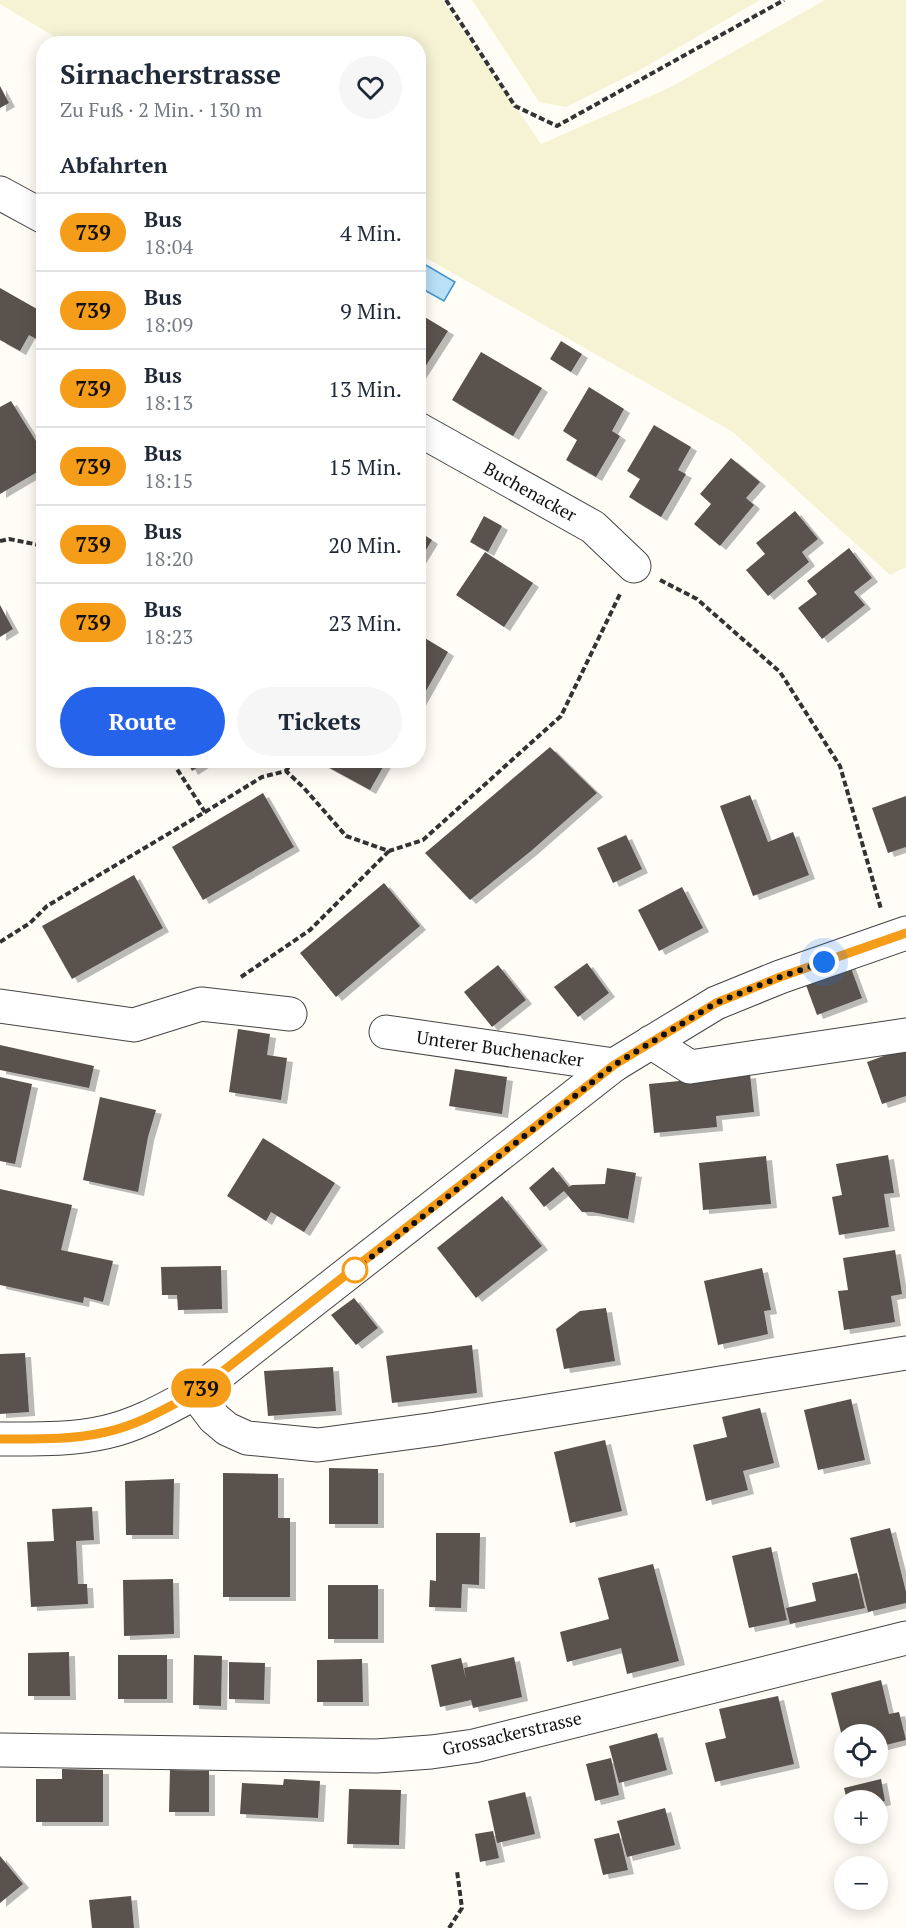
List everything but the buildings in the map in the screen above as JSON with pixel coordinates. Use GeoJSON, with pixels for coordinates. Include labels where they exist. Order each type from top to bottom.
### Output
{"type":"FeatureCollection","features":[{"type":"Feature","properties":{"kind":"street"},"geometry":{"type":"LineString","coordinates":[[1,197],[36,213]]}},
{"type":"Feature","properties":{"kind":"street","name":"Buchenacker"},"geometry":{"type":"LineString","coordinates":[[426,433],[593,527],[634,566]]}},
{"type":"Feature","properties":{"kind":"street"},"geometry":{"type":"LineString","coordinates":[[0,1439],[72,1437],[107,1432],[153,1416],[195,1393],[614,1065],[716,1003],[780,977],[898,936]]}},
{"type":"Feature","properties":{"kind":"street"},"geometry":{"type":"LineString","coordinates":[[0,1006],[134,1025],[201,1004],[290,1014]]}},
{"type":"Feature","properties":{"kind":"street","name":"Unterer Buchenacker"},"geometry":{"type":"LineString","coordinates":[[386,1032],[614,1065]]}},
{"type":"Feature","properties":{"kind":"street"},"geometry":{"type":"LineString","coordinates":[[651,1042],[690,1067],[906,1035]]}},
{"type":"Feature","properties":{"kind":"street"},"geometry":{"type":"LineString","coordinates":[[195,1393],[214,1418],[227,1430],[247,1438],[318,1445],[447,1427],[906,1353]]}},
{"type":"Feature","properties":{"kind":"street","name":"Grossackerstrasse"},"geometry":{"type":"LineString","coordinates":[[0,1750],[376,1756],[430,1752],[474,1746],[906,1638]]}},
{"type":"Feature","properties":{"kind":"path"},"geometry":{"type":"LineString","coordinates":[[446,0],[515,106],[557,126],[784,0]]}},
{"type":"Feature","properties":{"kind":"path"},"geometry":{"type":"LineString","coordinates":[[0,541],[9,539],[36,544]]}},
{"type":"Feature","properties":{"kind":"path"},"geometry":{"type":"LineString","coordinates":[[201,1004],[310,930],[389,851],[423,840],[561,716],[634,566],[697,599],[780,672],[840,766],[898,936]]}},
{"type":"Feature","properties":{"kind":"path"},"geometry":{"type":"LineString","coordinates":[[176,768],[205,812]]}},
{"type":"Feature","properties":{"kind":"path"},"geometry":{"type":"LineString","coordinates":[[0,942],[30,923],[47,906],[262,777],[286,771],[288,768]]}},
{"type":"Feature","properties":{"kind":"path"},"geometry":{"type":"LineString","coordinates":[[286,771],[346,836],[389,851]]}},
{"type":"Feature","properties":{"kind":"path"},"geometry":{"type":"LineString","coordinates":[[449,1928],[462,1908],[457,1871]]}},
{"type":"Feature","properties":{"kind":"shaded area"},"geometry":{"type":"Polygon","coordinates":[[[0,0],[442,0],[541,144],[671,87],[825,0],[906,0],[906,567],[890,575],[733,432],[426,258],[426,36],[53,36],[0,4],[0,0]]]}},
{"type":"Feature","properties":{"kind":"shaded area"},"geometry":{"type":"Polygon","coordinates":[[[472,0],[760,0],[640,70],[566,107],[539,102],[472,0]]]}},
{"type":"Feature","properties":{"kind":"water"},"geometry":{"type":"Polygon","coordinates":[[[426,265],[455,282],[444,301],[426,291],[426,265]]]}},
{"type":"Feature","properties":{"kind":"bus line","name":"739"},"geometry":{"type":"LineString","coordinates":[[0,1439],[72,1437],[107,1432],[153,1416],[195,1393],[614,1065],[716,1003],[780,977],[906,933]]}},
{"type":"Feature","properties":{"kind":"route"},"geometry":{"type":"LineString","coordinates":[[355,1270],[614,1065],[716,1003],[824,962]]}}]}
